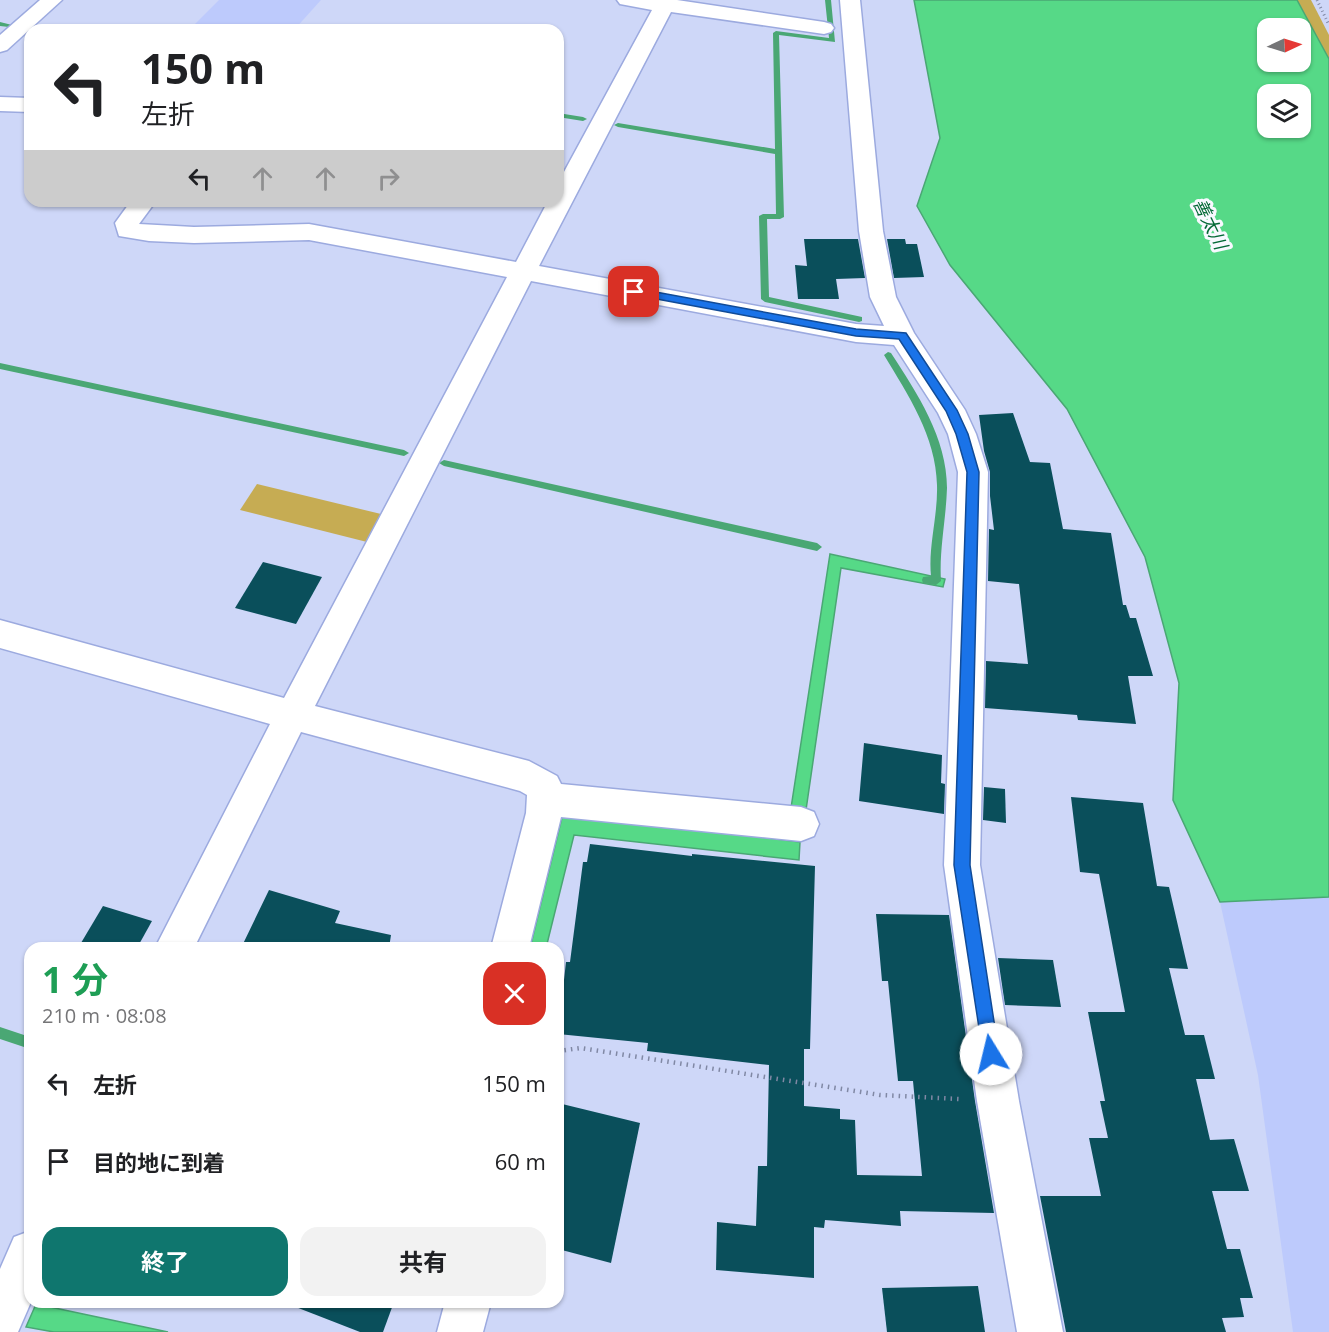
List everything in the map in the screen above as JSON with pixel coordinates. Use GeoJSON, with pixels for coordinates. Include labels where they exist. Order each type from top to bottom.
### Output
{"type":"FeatureCollection","features":[{"type":"Feature","properties":{"kind":"street"},"geometry":{"type":"LineString","coordinates":[[25,24],[52,0]]}},
{"type":"Feature","properties":{"kind":"street"},"geometry":{"type":"LineString","coordinates":[[627,0],[665,3],[824,28]]}},
{"type":"Feature","properties":{"kind":"street"},"geometry":{"type":"LineString","coordinates":[[850,0],[871,231],[883,297],[902,336],[951,410],[962,434],[973,472],[962,865],[998,1101],[1040,1332]]}},
{"type":"Feature","properties":{"kind":"street"},"geometry":{"type":"LineString","coordinates":[[564,193],[665,3]]}},
{"type":"Feature","properties":{"kind":"street"},"geometry":{"type":"LineString","coordinates":[[0,46],[24,25]]}},
{"type":"Feature","properties":{"kind":"street"},"geometry":{"type":"LineString","coordinates":[[0,104],[24,105]]}},
{"type":"Feature","properties":{"kind":"street"},"geometry":{"type":"LineString","coordinates":[[139,207],[127,223],[128,230],[143,233],[217,234],[309,232],[856,333],[902,336]]}},
{"type":"Feature","properties":{"kind":"street"},"geometry":{"type":"LineString","coordinates":[[177,942],[292,715],[557,207]]}},
{"type":"Feature","properties":{"kind":"street"},"geometry":{"type":"LineString","coordinates":[[0,634],[292,715],[529,777],[546,787],[544,813],[512,942]]}},
{"type":"Feature","properties":{"kind":"street"},"geometry":{"type":"LineString","coordinates":[[544,799],[801,824]]}},
{"type":"Feature","properties":{"kind":"street"},"geometry":{"type":"LineString","coordinates":[[0,1320],[24,1266]]}},
{"type":"Feature","properties":{"kind":"street"},"geometry":{"type":"LineString","coordinates":[[460,1332],[466,1308]]}},
{"type":"Feature","properties":{"kind":"path"},"geometry":{"type":"LineString","coordinates":[[1317,0],[1329,24]]}},
{"type":"Feature","properties":{"kind":"path"},"geometry":{"type":"LineString","coordinates":[[564,1050],[581,1048],[880,1095],[998,1101]]}},
{"type":"Feature","properties":{"kind":"shaded area"},"geometry":{"type":"Polygon","coordinates":[[[219,0],[321,0],[299,24],[195,24],[219,0]]]}},
{"type":"Feature","properties":{"kind":"shaded area"},"geometry":{"type":"Polygon","coordinates":[[[1297,0],[1311,0],[1329,35],[1329,59],[1311,26],[1311,18],[1307,18],[1297,0]]]}},
{"type":"Feature","properties":{"kind":"shaded area"},"geometry":{"type":"Polygon","coordinates":[[[257,484],[381,514],[367,542],[240,510],[257,484]]]}},
{"type":"Feature","properties":{"kind":"shaded area"},"geometry":{"type":"Polygon","coordinates":[[[1329,897],[1329,1332],[1293,1332],[1258,1075],[1220,902],[1329,897]]]}},
{"type":"Feature","properties":{"kind":"water","name":"善太川"},"geometry":{"type":"Polygon","coordinates":[[[914,0],[1297,0],[1307,18],[1257,18],[1257,72],[1311,72],[1311,26],[1329,59],[1329,897],[1220,902],[1173,800],[1179,683],[1145,557],[1067,409],[950,265],[917,206],[940,138],[914,0]]]}},
{"type":"Feature","properties":{"kind":"water"},"geometry":{"type":"Polygon","coordinates":[[[830,554],[945,579],[943,587],[841,568],[806,810],[791,808],[830,554]]]}},
{"type":"Feature","properties":{"kind":"water"},"geometry":{"type":"Polygon","coordinates":[[[563,813],[800,842],[799,860],[574,835],[547,942],[531,942],[563,813]]]}},
{"type":"Feature","properties":{"kind":"water"},"geometry":{"type":"Polygon","coordinates":[[[34,1308],[55,1308],[168,1332],[54,1332],[26,1327],[34,1308]]]}},
{"type":"Feature","properties":{"kind":"building"},"geometry":{"type":"Polygon","coordinates":[[[804,239],[858,239],[865,278],[836,279],[839,299],[798,299],[795,265],[807,266],[804,239]]]}},
{"type":"Feature","properties":{"kind":"building"},"geometry":{"type":"Polygon","coordinates":[[[887,239],[905,239],[906,244],[917,244],[924,277],[894,278],[887,239]]]}},
{"type":"Feature","properties":{"kind":"building"},"geometry":{"type":"Polygon","coordinates":[[[1013,413],[1030,462],[1050,463],[1063,529],[1111,533],[1123,605],[1126,605],[1130,618],[1136,618],[1153,676],[1128,676],[1136,724],[1078,720],[1077,715],[985,708],[986,661],[1028,664],[1019,584],[988,581],[989,529],[994,530],[990,472],[984,451],[979,415],[1013,413]]]}},
{"type":"Feature","properties":{"kind":"building"},"geometry":{"type":"Polygon","coordinates":[[[263,562],[322,577],[296,624],[235,608],[263,562]]]}},
{"type":"Feature","properties":{"kind":"building"},"geometry":{"type":"Polygon","coordinates":[[[864,743],[942,755],[941,783],[945,784],[944,814],[859,801],[864,743]]]}},
{"type":"Feature","properties":{"kind":"building"},"geometry":{"type":"Polygon","coordinates":[[[984,787],[1005,789],[1006,823],[983,820],[984,787]]]}},
{"type":"Feature","properties":{"kind":"building"},"geometry":{"type":"Polygon","coordinates":[[[1071,797],[1143,803],[1157,886],[1169,887],[1188,969],[1169,968],[1185,1035],[1204,1035],[1215,1079],[1196,1079],[1210,1140],[1234,1139],[1249,1191],[1212,1191],[1227,1249],[1240,1249],[1253,1298],[1240,1298],[1244,1317],[1222,1318],[1226,1332],[1066,1332],[1040,1196],[1101,1196],[1089,1138],[1108,1138],[1100,1101],[1105,1101],[1088,1012],[1125,1012],[1099,874],[1080,872],[1071,797]]]}},
{"type":"Feature","properties":{"kind":"building"},"geometry":{"type":"Polygon","coordinates":[[[590,844],[692,856],[692,854],[815,866],[810,1049],[804,1049],[804,1106],[840,1109],[840,1119],[855,1120],[857,1175],[922,1176],[913,1081],[898,1081],[888,981],[882,981],[876,914],[949,915],[975,1101],[994,1213],[900,1211],[901,1226],[825,1220],[824,1228],[814,1227],[814,1278],[716,1270],[717,1222],[756,1226],[758,1166],[767,1166],[769,1065],[647,1051],[648,1043],[564,1035],[566,962],[570,962],[583,862],[587,862],[590,844]]]}},
{"type":"Feature","properties":{"kind":"building"},"geometry":{"type":"Polygon","coordinates":[[[269,890],[340,911],[335,923],[391,935],[390,942],[244,942],[269,890]]]}},
{"type":"Feature","properties":{"kind":"building"},"geometry":{"type":"Polygon","coordinates":[[[103,906],[152,921],[140,942],[82,942],[103,906]]]}},
{"type":"Feature","properties":{"kind":"building"},"geometry":{"type":"Polygon","coordinates":[[[998,958],[1053,960],[1061,1007],[1005,1005],[998,958]]]}},
{"type":"Feature","properties":{"kind":"building"},"geometry":{"type":"Polygon","coordinates":[[[564,1104],[640,1123],[611,1263],[564,1251],[564,1104]]]}},
{"type":"Feature","properties":{"kind":"building"},"geometry":{"type":"Polygon","coordinates":[[[978,1286],[985,1332],[887,1332],[882,1288],[978,1286]]]}},
{"type":"Feature","properties":{"kind":"building"},"geometry":{"type":"Polygon","coordinates":[[[298,1308],[392,1308],[383,1332],[360,1332],[298,1308]]]}},
{"type":"Feature","properties":{"kind":"waterway"},"geometry":{"type":"LineString","coordinates":[[828,0],[833,41],[776,33],[780,217],[763,216],[765,299],[859,319]]}},
{"type":"Feature","properties":{"kind":"waterway"},"geometry":{"type":"LineString","coordinates":[[0,24],[9,25]]}},
{"type":"Feature","properties":{"kind":"waterway"},"geometry":{"type":"LineString","coordinates":[[564,116],[583,119]]}},
{"type":"Feature","properties":{"kind":"waterway"},"geometry":{"type":"LineString","coordinates":[[618,125],[778,152]]}},
{"type":"Feature","properties":{"kind":"waterway"},"geometry":{"type":"LineString","coordinates":[[888,355],[924,417],[937,450],[940,467],[942,497],[935,557],[936,581],[927,580]]}},
{"type":"Feature","properties":{"kind":"waterway"},"geometry":{"type":"LineString","coordinates":[[0,366],[404,453]]}},
{"type":"Feature","properties":{"kind":"waterway"},"geometry":{"type":"LineString","coordinates":[[444,463],[817,547]]}},
{"type":"Feature","properties":{"kind":"waterway"},"geometry":{"type":"LineString","coordinates":[[0,1033],[24,1041]]}},
{"type":"Feature","properties":{"kind":"route"},"geometry":{"type":"LineString","coordinates":[[634,292],[856,333],[902,336],[951,410],[962,434],[973,472],[962,865],[991,1054]]}}]}
